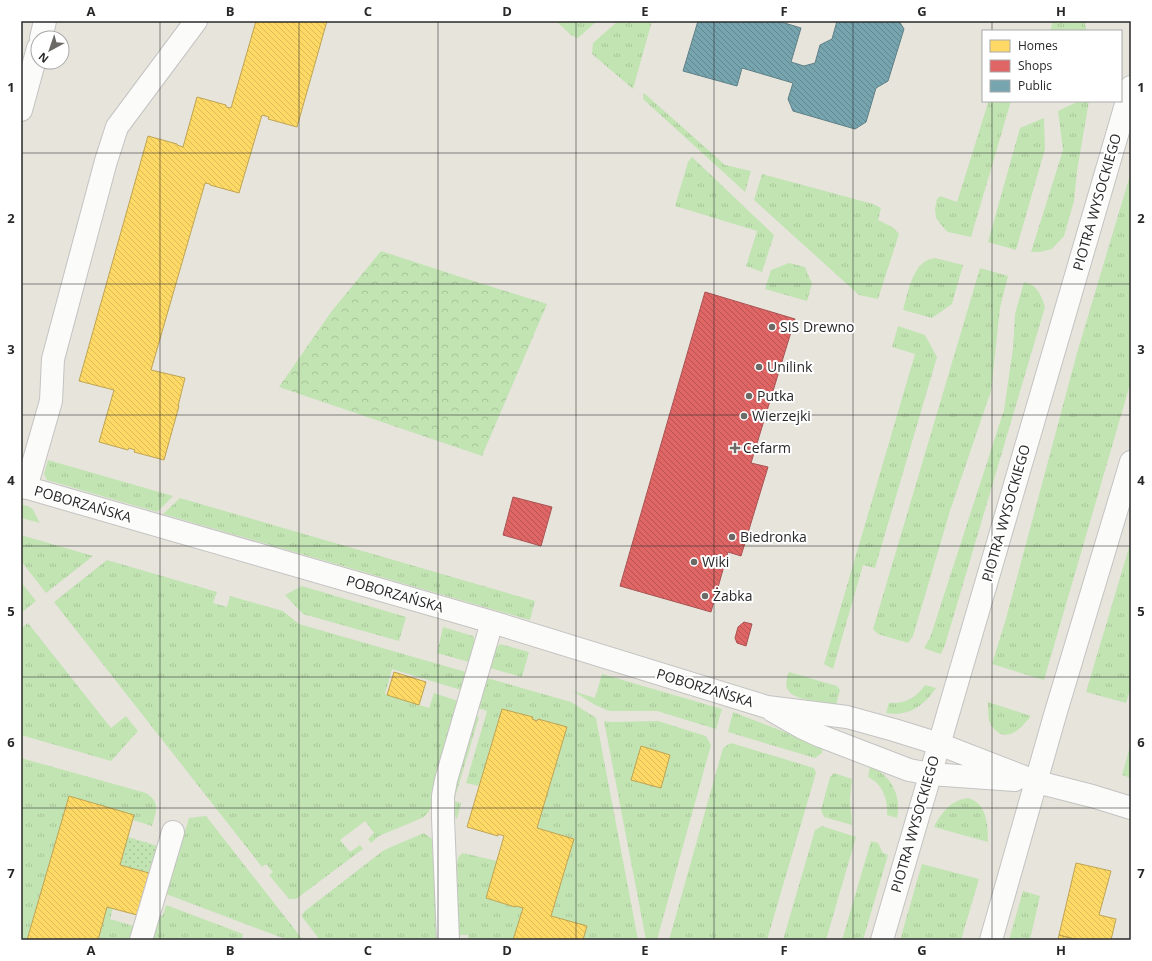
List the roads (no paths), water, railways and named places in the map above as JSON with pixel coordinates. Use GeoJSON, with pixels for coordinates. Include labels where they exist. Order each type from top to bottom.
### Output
{"type":"FeatureCollection","features":[{"type":"Feature","properties":{"kind":"street"},"geometry":{"type":"LineString","coordinates":[[24,487],[50,401],[53,359],[106,161],[117,127],[196,21]]}},
{"type":"Feature","properties":{"kind":"street"},"geometry":{"type":"LineString","coordinates":[[21,110],[32,70]]}},
{"type":"Feature","properties":{"kind":"street","name":"PIOTRA WYSOCKIEGO"},"geometry":{"type":"LineString","coordinates":[[882,940],[1131,86]]}},
{"type":"Feature","properties":{"kind":"street"},"geometry":{"type":"LineString","coordinates":[[991,940],[1131,462]]}},
{"type":"Feature","properties":{"kind":"street","name":"POBORZAŃSKA"},"geometry":{"type":"LineString","coordinates":[[24,487],[492,622],[767,707],[847,717],[939,744],[1037,782]]}},
{"type":"Feature","properties":{"kind":"street"},"geometry":{"type":"LineString","coordinates":[[448,940],[443,796],[446,780],[492,622]]}},
{"type":"Feature","properties":{"kind":"street","name":"POBORZAŃSKA"},"geometry":{"type":"LineString","coordinates":[[767,707],[801,728],[909,770],[930,774],[1037,782]]}},
{"type":"Feature","properties":{"kind":"street"},"geometry":{"type":"LineString","coordinates":[[1037,782],[1131,808]]}},
{"type":"Feature","properties":{"kind":"street"},"geometry":{"type":"LineString","coordinates":[[141,940],[173,832]]}},
{"type":"Feature","properties":{"kind":"place","name":"SIS Drewno"},"geometry":{"type":"Point","coordinates":[772,327]}},
{"type":"Feature","properties":{"kind":"place","name":"Unilink"},"geometry":{"type":"Point","coordinates":[759,367]}},
{"type":"Feature","properties":{"kind":"place","name":"Putka"},"geometry":{"type":"Point","coordinates":[749,396]}},
{"type":"Feature","properties":{"kind":"place","name":"Wierzejki"},"geometry":{"type":"Point","coordinates":[744,416]}},
{"type":"Feature","properties":{"kind":"place","name":"Cefarm"},"geometry":{"type":"Point","coordinates":[735,448]}},
{"type":"Feature","properties":{"kind":"place","name":"Biedronka"},"geometry":{"type":"Point","coordinates":[732,537]}},
{"type":"Feature","properties":{"kind":"place","name":"Wiki"},"geometry":{"type":"Point","coordinates":[694,562]}},
{"type":"Feature","properties":{"kind":"place","name":"Żabka"},"geometry":{"type":"Point","coordinates":[705,596]}}]}
